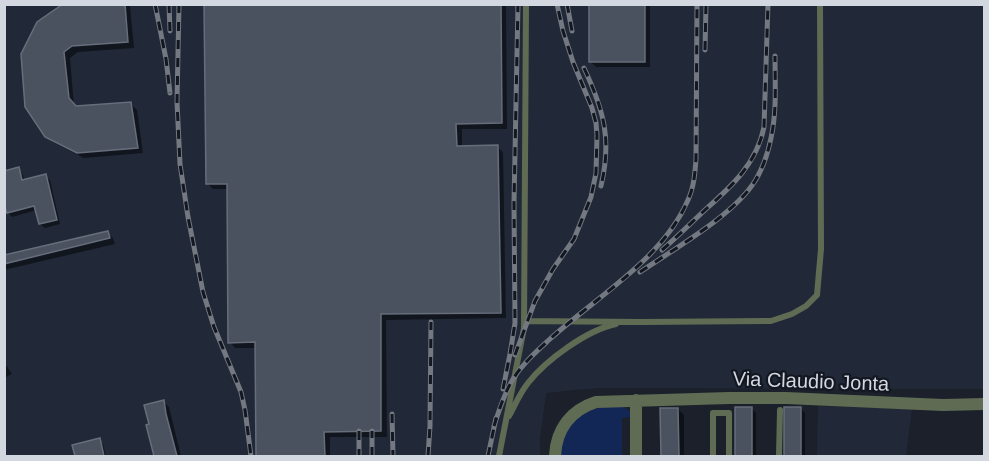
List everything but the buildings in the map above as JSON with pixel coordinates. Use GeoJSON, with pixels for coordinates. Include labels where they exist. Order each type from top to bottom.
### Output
{"type":"FeatureCollection","features":[{"type":"Feature","properties":{"kind":"street","name":"Via Claudio Jonta"},"geometry":{"type":"LineString","coordinates":[[555,456],[556,442],[571,416],[578,410],[596,402],[786,398],[943,405],[984,404]]}},
{"type":"Feature","properties":{"kind":"street"},"geometry":{"type":"LineString","coordinates":[[636,400],[636,456]]}},
{"type":"Feature","properties":{"kind":"lane"},"geometry":{"type":"LineString","coordinates":[[499,456],[524,328],[526,4]]}},
{"type":"Feature","properties":{"kind":"lane"},"geometry":{"type":"LineString","coordinates":[[524,321],[771,321],[792,314],[806,306],[817,295],[821,249],[820,4]]}},
{"type":"Feature","properties":{"kind":"lane"},"geometry":{"type":"LineString","coordinates":[[506,422],[527,384],[546,363],[580,339],[610,326],[627,322]]}},
{"type":"Feature","properties":{"kind":"lane"},"geometry":{"type":"LineString","coordinates":[[779,456],[780,410]]}},
{"type":"Feature","properties":{"kind":"lane"},"geometry":{"type":"LineString","coordinates":[[713,456],[713,414],[721,413],[729,413],[729,456]]}},
{"type":"Feature","properties":{"kind":"shaded area"},"geometry":{"type":"Polygon","coordinates":[[[4,5],[984,5],[984,389],[601,388],[546,393],[540,456],[5,456],[4,5]]]}},
{"type":"Feature","properties":{"kind":"shaded area"},"geometry":{"type":"Polygon","coordinates":[[[818,406],[912,409],[906,456],[817,456],[818,406]]]}},
{"type":"Feature","properties":{"kind":"shaded area"},"geometry":{"type":"Polygon","coordinates":[[[603,407],[621,407],[630,413],[631,417],[622,418],[622,456],[561,456],[564,437],[572,423],[585,413],[603,407]]]}},
{"type":"Feature","properties":{"kind":"railway"},"geometry":{"type":"LineString","coordinates":[[155,4],[170,93]]}},
{"type":"Feature","properties":{"kind":"railway"},"geometry":{"type":"LineString","coordinates":[[169,4],[170,31]]}},
{"type":"Feature","properties":{"kind":"railway"},"geometry":{"type":"LineString","coordinates":[[179,4],[177,102],[180,164],[188,217],[203,292],[214,327],[241,392],[251,456]]}},
{"type":"Feature","properties":{"kind":"railway"},"geometry":{"type":"LineString","coordinates":[[503,389],[515,323],[514,203],[518,4]]}},
{"type":"Feature","properties":{"kind":"railway"},"geometry":{"type":"LineString","coordinates":[[515,355],[535,301],[553,269],[574,239],[591,197],[596,173],[596,123],[573,62],[557,4]]}},
{"type":"Feature","properties":{"kind":"railway"},"geometry":{"type":"LineString","coordinates":[[567,4],[572,31]]}},
{"type":"Feature","properties":{"kind":"railway"},"geometry":{"type":"LineString","coordinates":[[494,426],[507,390],[521,368],[568,323],[645,259],[677,221],[688,200],[695,175],[696,159],[697,4]]}},
{"type":"Feature","properties":{"kind":"railway"},"geometry":{"type":"LineString","coordinates":[[705,50],[706,4]]}},
{"type":"Feature","properties":{"kind":"railway"},"geometry":{"type":"LineString","coordinates":[[662,250],[725,192],[756,152],[764,127],[768,4]]}},
{"type":"Feature","properties":{"kind":"railway"},"geometry":{"type":"LineString","coordinates":[[640,272],[718,219],[745,194],[755,181],[767,155],[773,128],[775,56]]}},
{"type":"Feature","properties":{"kind":"railway"},"geometry":{"type":"LineString","coordinates":[[584,68],[597,98],[604,125],[606,154],[601,186]]}},
{"type":"Feature","properties":{"kind":"railway"},"geometry":{"type":"LineString","coordinates":[[428,456],[431,322]]}},
{"type":"Feature","properties":{"kind":"railway"},"geometry":{"type":"LineString","coordinates":[[392,414],[393,456]]}},
{"type":"Feature","properties":{"kind":"railway"},"geometry":{"type":"LineString","coordinates":[[488,456],[496,418]]}},
{"type":"Feature","properties":{"kind":"railway"},"geometry":{"type":"LineString","coordinates":[[359,431],[359,456]]}},
{"type":"Feature","properties":{"kind":"railway"},"geometry":{"type":"LineString","coordinates":[[372,431],[372,456]]}}]}
